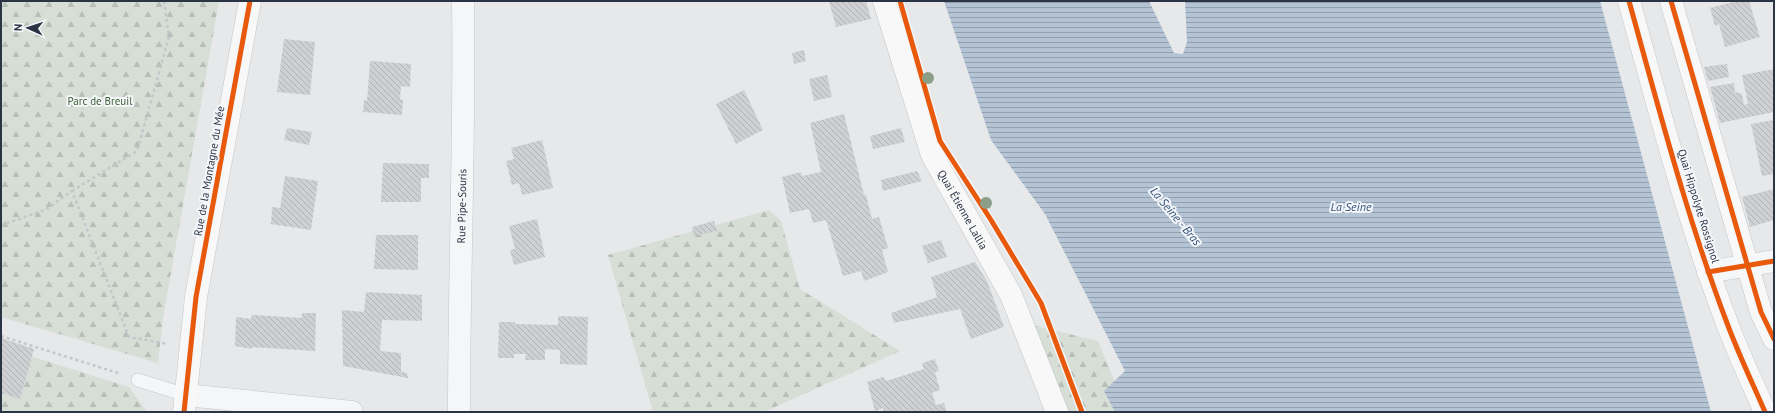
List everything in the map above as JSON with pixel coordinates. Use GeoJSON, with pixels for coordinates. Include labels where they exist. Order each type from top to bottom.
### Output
{"type":"FeatureCollection","features":[{"type":"Feature","properties":{"kind":"street","name":"Rue de la Montagne du Mée"},"geometry":{"type":"LineString","coordinates":[[185,404],[196,296],[250,1]]}},
{"type":"Feature","properties":{"kind":"street","name":"Rue Pipe-Souris"},"geometry":{"type":"LineString","coordinates":[[459,412],[459,280],[464,100],[463,1]]}},
{"type":"Feature","properties":{"kind":"street","name":"Quai Étienne Lallia"},"geometry":{"type":"LineString","coordinates":[[884,1],[932,155],[989,253],[1011,295],[1057,412]]}},
{"type":"Feature","properties":{"kind":"street","name":"Quai Hippolyte Rossignol"},"geometry":{"type":"LineString","coordinates":[[1629,1],[1666,134],[1708,272],[1727,324],[1765,412]]}},
{"type":"Feature","properties":{"kind":"street"},"geometry":{"type":"LineString","coordinates":[[1670,1],[1747,264],[1762,312],[1774,340]]}},
{"type":"Feature","properties":{"kind":"street"},"geometry":{"type":"LineString","coordinates":[[1708,272],[1747,264],[1774,261]]}},
{"type":"Feature","properties":{"kind":"street"},"geometry":{"type":"LineString","coordinates":[[185,404],[352,412]]}},
{"type":"Feature","properties":{"kind":"lane"},"geometry":{"type":"LineString","coordinates":[[138,380],[185,404]]}},
{"type":"Feature","properties":{"kind":"path"},"geometry":{"type":"LineString","coordinates":[[1,225],[45,210],[72,191],[137,151],[169,37],[164,1]]}},
{"type":"Feature","properties":{"kind":"path"},"geometry":{"type":"LineString","coordinates":[[72,191],[129,336],[169,345],[192,345]]}},
{"type":"Feature","properties":{"kind":"path"},"geometry":{"type":"LineString","coordinates":[[1,336],[138,380]]}},
{"type":"Feature","properties":{"kind":"green space","name":"Parc de Breuil"},"geometry":{"type":"Polygon","coordinates":[[[1,1],[219,1],[163,318],[158,363],[1,317],[1,1]]]}},
{"type":"Feature","properties":{"kind":"green space"},"geometry":{"type":"Polygon","coordinates":[[[769,210],[781,221],[800,289],[900,351],[764,412],[653,412],[608,255],[769,210]]]}},
{"type":"Feature","properties":{"kind":"green space"},"geometry":{"type":"Polygon","coordinates":[[[1032,325],[1098,341],[1127,412],[1065,412],[1032,325]]]}},
{"type":"Feature","properties":{"kind":"green space"},"geometry":{"type":"Polygon","coordinates":[[[1,347],[129,387],[147,412],[1,412],[1,347]]]}},
{"type":"Feature","properties":{"kind":"water","name":"La Seine"},"geometry":{"type":"Polygon","coordinates":[[[944,1],[1149,1],[1174,53],[1183,54],[1187,42],[1185,1],[1600,1],[1711,412],[1115,412],[1104,391],[1125,371],[1045,214],[991,140],[944,1]]]}},
{"type":"Feature","properties":{"kind":"building"},"geometry":{"type":"Polygon","coordinates":[[[829,1],[866,1],[871,19],[836,27],[829,1]]]}},
{"type":"Feature","properties":{"kind":"building"},"geometry":{"type":"Polygon","coordinates":[[[1737,1],[1749,1],[1760,37],[1725,47],[1719,24],[1715,26],[1710,8],[1737,1]]]}},
{"type":"Feature","properties":{"kind":"building"},"geometry":{"type":"Polygon","coordinates":[[[284,39],[315,42],[310,95],[277,92],[284,39]]]}},
{"type":"Feature","properties":{"kind":"building"},"geometry":{"type":"Polygon","coordinates":[[[804,50],[806,61],[794,64],[792,53],[804,50]]]}},
{"type":"Feature","properties":{"kind":"building"},"geometry":{"type":"Polygon","coordinates":[[[370,61],[411,64],[410,87],[401,86],[400,99],[403,100],[402,115],[363,112],[364,100],[367,101],[370,61]]]}},
{"type":"Feature","properties":{"kind":"building"},"geometry":{"type":"Polygon","coordinates":[[[1727,64],[1729,77],[1708,81],[1704,67],[1727,64]]]}},
{"type":"Feature","properties":{"kind":"building"},"geometry":{"type":"Polygon","coordinates":[[[1774,69],[1774,112],[1720,123],[1710,87],[1734,83],[1735,92],[1742,94],[1744,105],[1748,104],[1742,75],[1774,69]]]}},
{"type":"Feature","properties":{"kind":"building"},"geometry":{"type":"Polygon","coordinates":[[[827,75],[832,97],[814,101],[809,79],[827,75]]]}},
{"type":"Feature","properties":{"kind":"building"},"geometry":{"type":"Polygon","coordinates":[[[744,90],[763,130],[736,144],[716,104],[744,90]]]}},
{"type":"Feature","properties":{"kind":"building"},"geometry":{"type":"Polygon","coordinates":[[[844,114],[864,195],[866,195],[872,219],[879,217],[888,248],[882,250],[888,272],[864,281],[861,271],[843,276],[826,220],[813,223],[809,209],[790,213],[782,177],[801,172],[802,176],[821,172],[810,123],[844,114]]]}},
{"type":"Feature","properties":{"kind":"building"},"geometry":{"type":"Polygon","coordinates":[[[1774,120],[1774,174],[1762,176],[1751,124],[1774,120]]]}},
{"type":"Feature","properties":{"kind":"building"},"geometry":{"type":"Polygon","coordinates":[[[287,128],[312,132],[309,145],[284,140],[287,128]]]}},
{"type":"Feature","properties":{"kind":"building"},"geometry":{"type":"Polygon","coordinates":[[[901,128],[905,142],[873,149],[870,136],[901,128]]]}},
{"type":"Feature","properties":{"kind":"building"},"geometry":{"type":"Polygon","coordinates":[[[542,140],[553,188],[522,195],[519,183],[512,185],[506,161],[514,159],[511,148],[542,140]]]}},
{"type":"Feature","properties":{"kind":"building"},"geometry":{"type":"Polygon","coordinates":[[[383,163],[429,164],[429,178],[421,178],[421,202],[381,202],[383,163]]]}},
{"type":"Feature","properties":{"kind":"building"},"geometry":{"type":"Polygon","coordinates":[[[917,171],[922,181],[883,191],[881,180],[917,171]]]}},
{"type":"Feature","properties":{"kind":"building"},"geometry":{"type":"Polygon","coordinates":[[[285,176],[318,181],[311,230],[271,224],[272,207],[280,208],[285,176]]]}},
{"type":"Feature","properties":{"kind":"building"},"geometry":{"type":"Polygon","coordinates":[[[1774,189],[1774,220],[1750,227],[1742,197],[1774,189]]]}},
{"type":"Feature","properties":{"kind":"building"},"geometry":{"type":"Polygon","coordinates":[[[537,219],[545,257],[514,265],[510,250],[515,249],[509,226],[537,219]]]}},
{"type":"Feature","properties":{"kind":"building"},"geometry":{"type":"Polygon","coordinates":[[[714,221],[717,231],[694,236],[692,227],[714,221]]]}},
{"type":"Feature","properties":{"kind":"building"},"geometry":{"type":"Polygon","coordinates":[[[376,235],[418,235],[418,270],[374,269],[376,235]]]}},
{"type":"Feature","properties":{"kind":"building"},"geometry":{"type":"Polygon","coordinates":[[[941,240],[947,257],[928,263],[922,246],[941,240]]]}},
{"type":"Feature","properties":{"kind":"building"},"geometry":{"type":"Polygon","coordinates":[[[975,262],[987,281],[1004,327],[971,339],[960,309],[894,323],[891,313],[937,297],[931,277],[975,262]]]}},
{"type":"Feature","properties":{"kind":"building"},"geometry":{"type":"Polygon","coordinates":[[[366,292],[422,295],[422,321],[382,320],[380,351],[401,353],[401,372],[407,373],[408,378],[343,366],[342,310],[364,312],[366,292]]]}},
{"type":"Feature","properties":{"kind":"building"},"geometry":{"type":"Polygon","coordinates":[[[302,313],[316,313],[315,351],[252,347],[252,349],[235,346],[236,317],[251,319],[252,315],[302,318],[302,313]]]}},
{"type":"Feature","properties":{"kind":"building"},"geometry":{"type":"Polygon","coordinates":[[[558,316],[588,317],[587,365],[560,364],[560,350],[545,349],[545,360],[525,360],[526,354],[514,354],[514,358],[498,358],[499,322],[558,325],[558,316]]]}},
{"type":"Feature","properties":{"kind":"building"},"geometry":{"type":"Polygon","coordinates":[[[1,338],[34,349],[20,399],[1,393],[1,338]]]}},
{"type":"Feature","properties":{"kind":"building"},"geometry":{"type":"Polygon","coordinates":[[[935,359],[939,371],[935,372],[940,390],[932,393],[936,405],[944,403],[947,412],[884,412],[883,408],[875,411],[867,382],[883,377],[886,381],[924,369],[922,363],[935,359]]]}},
{"type":"Feature","properties":{"kind":"cycle path"},"geometry":{"type":"LineString","coordinates":[[184,412],[196,297],[250,1]]}},
{"type":"Feature","properties":{"kind":"cycle path"},"geometry":{"type":"LineString","coordinates":[[900,1],[940,141],[991,220],[1041,303],[1082,412]]}},
{"type":"Feature","properties":{"kind":"cycle path"},"geometry":{"type":"LineString","coordinates":[[1629,1],[1674,163],[1699,244],[1731,334],[1765,412]]}},
{"type":"Feature","properties":{"kind":"cycle path"},"geometry":{"type":"LineString","coordinates":[[1671,1],[1761,312],[1774,339]]}},
{"type":"Feature","properties":{"kind":"cycle path"},"geometry":{"type":"LineString","coordinates":[[1708,272],[1774,261]]}},
{"type":"Feature","properties":{"kind":"water label","name":"La Seine - Bras"},"geometry":{"type":"Point","coordinates":[1176,216]}}]}
